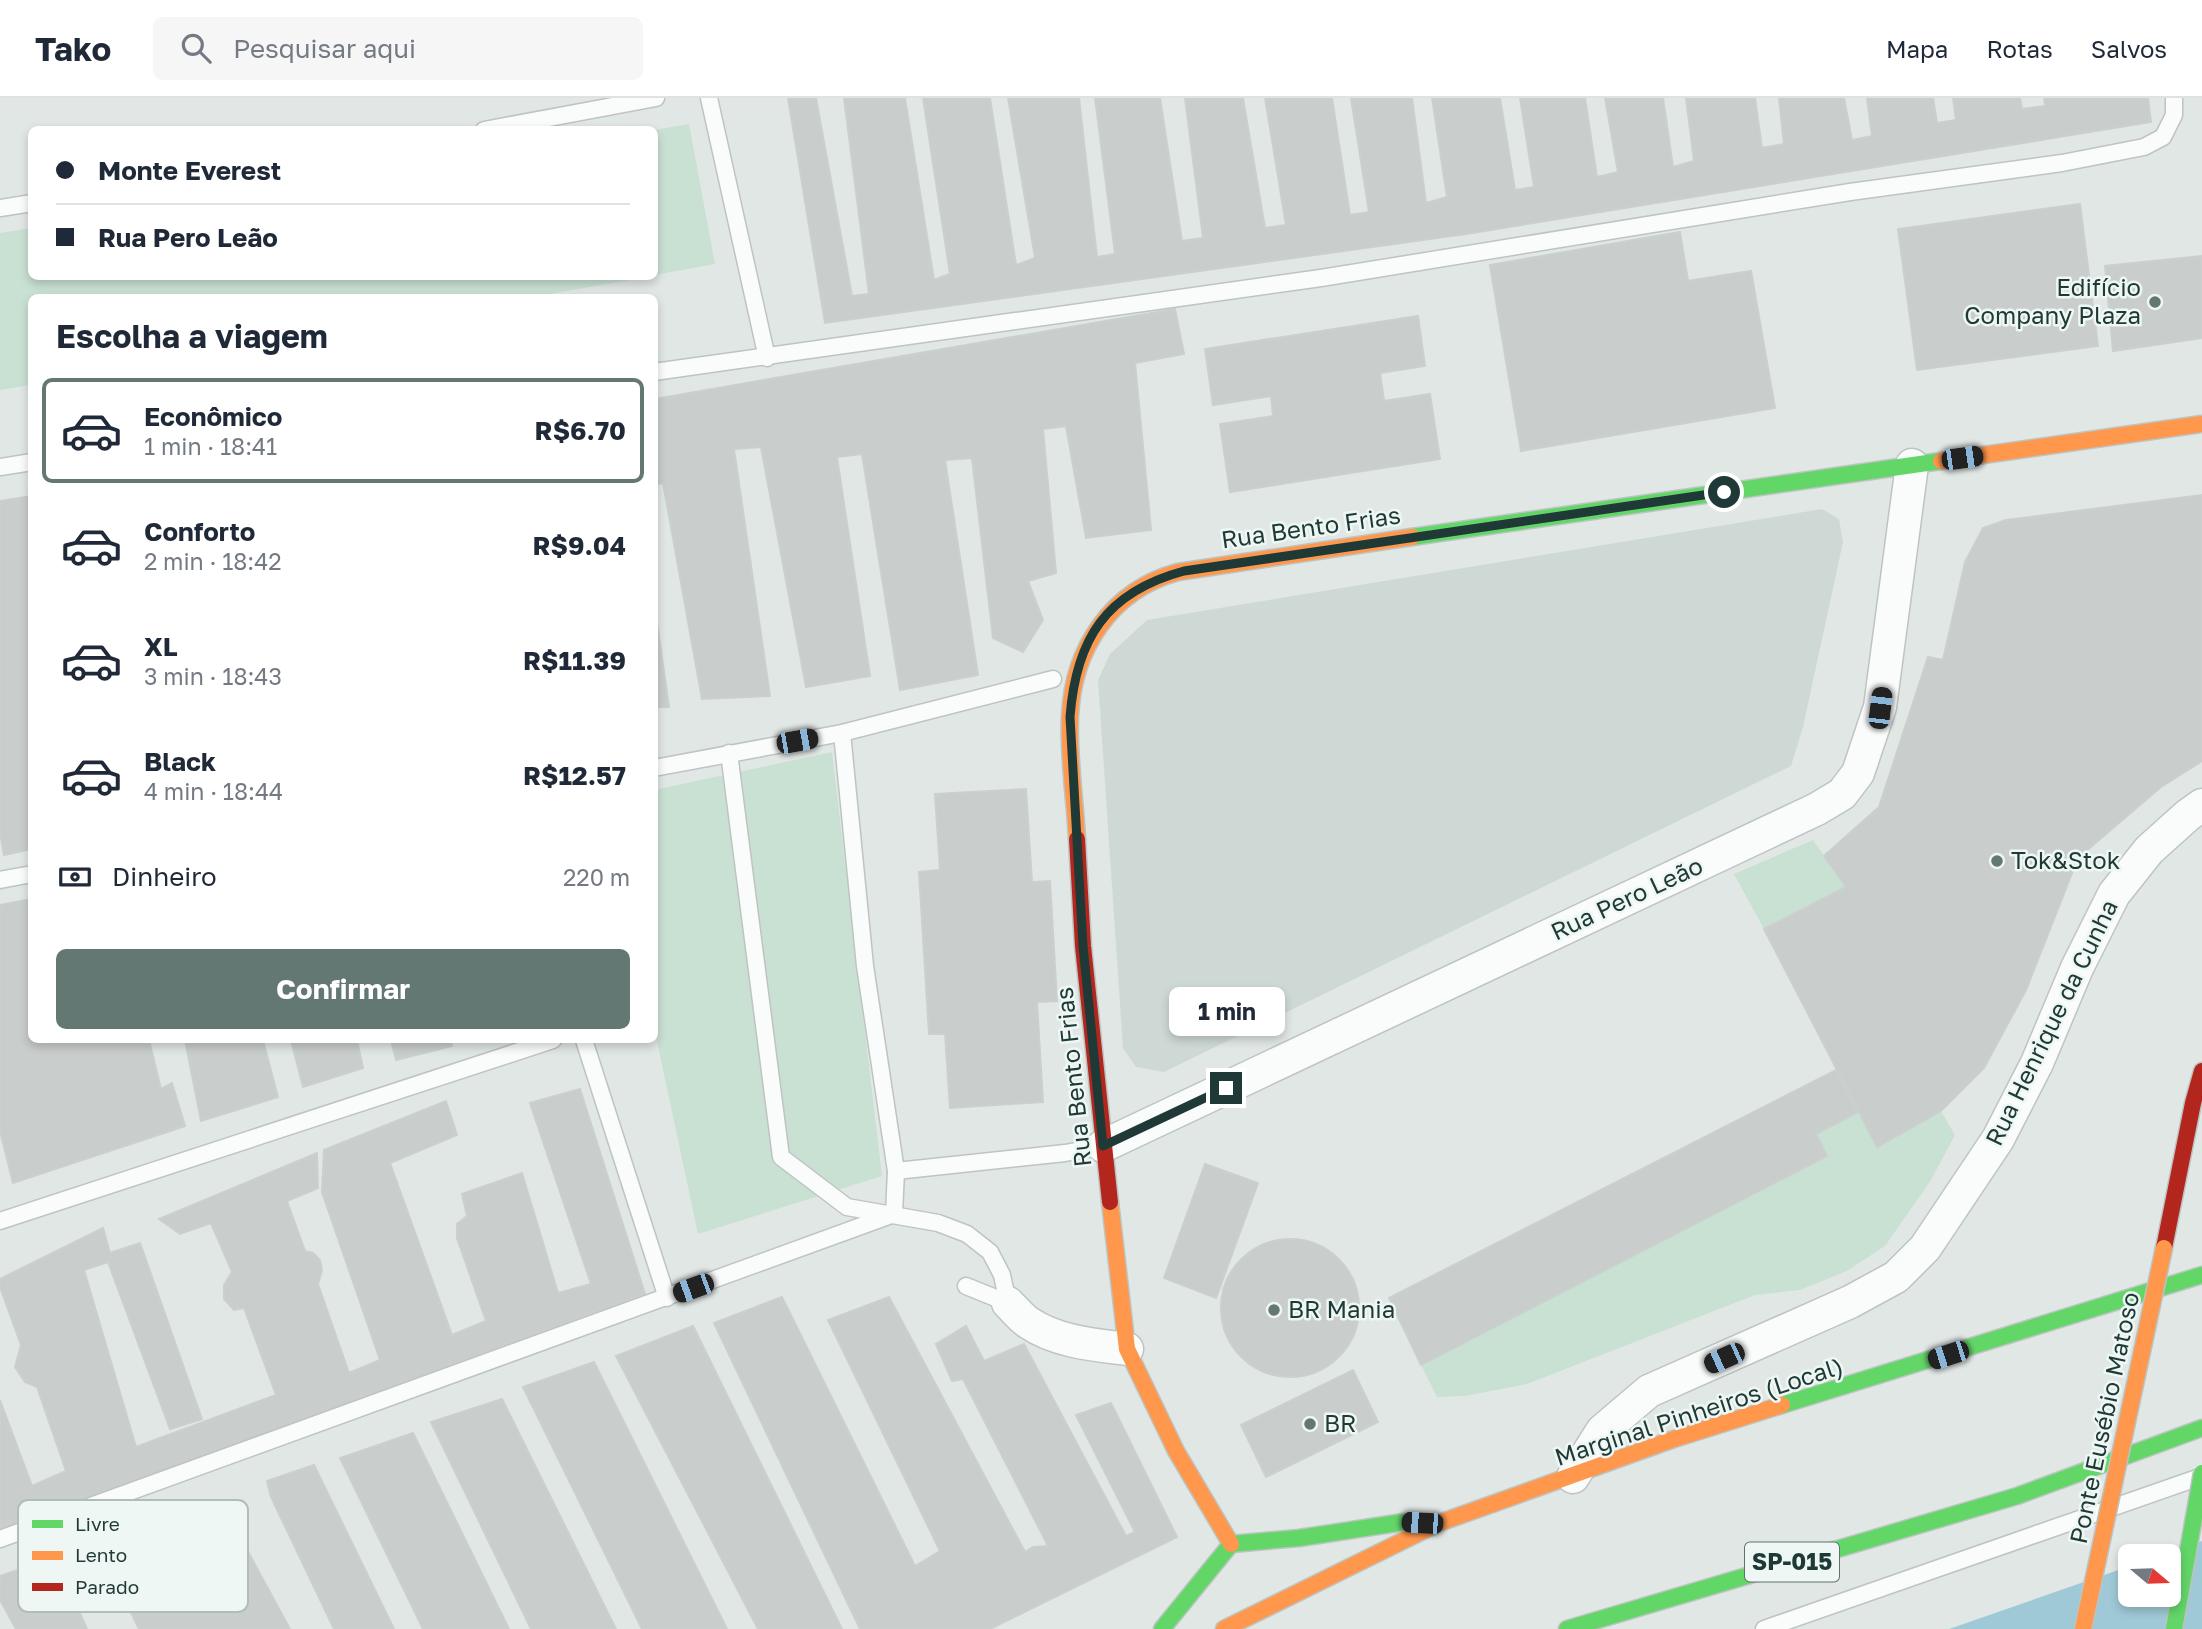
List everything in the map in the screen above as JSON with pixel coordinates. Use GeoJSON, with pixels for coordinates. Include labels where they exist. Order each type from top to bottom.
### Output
{"type":"FeatureCollection","features":[{"type":"Feature","properties":{"kind":"main road","name":"Rua Bento Frias"},"geometry":{"type":"LineString","coordinates":[[1231,1544],[1176,1451],[1127,1349],[1083,946],[1070,717],[1072,687],[1082,652],[1100,621],[1125,597],[1157,578],[1214,565],[2202,424]]}},
{"type":"Feature","properties":{"kind":"main road","name":"Ponte Eusébio Matoso"},"geometry":{"type":"LineString","coordinates":[[2084,1629],[2193,1103],[2202,1071]]}},
{"type":"Feature","properties":{"kind":"main road","name":"Marginal Pinheiros (Local)"},"geometry":{"type":"LineString","coordinates":[[1224,1629],[1439,1524],[1674,1439],[2202,1275]]}},
{"type":"Feature","properties":{"kind":"main road","name":"SP-015"},"geometry":{"type":"LineString","coordinates":[[1567,1629],[2017,1496],[2202,1428]]}},
{"type":"Feature","properties":{"kind":"main road"},"geometry":{"type":"LineString","coordinates":[[2174,1629],[2202,1475]]}},
{"type":"Feature","properties":{"kind":"main road"},"geometry":{"type":"LineString","coordinates":[[1162,1629],[1231,1544],[1299,1538],[1404,1522],[1439,1524]]}},
{"type":"Feature","properties":{"kind":"street","name":"Rua Pero Leão"},"geometry":{"type":"LineString","coordinates":[[1103,1146],[1817,810],[1842,794],[1858,773],[1880,708],[1912,465]]}},
{"type":"Feature","properties":{"kind":"street","name":"Rua Henrique da Cunha"},"geometry":{"type":"LineString","coordinates":[[1573,1477],[1602,1431],[1649,1391],[1850,1302],[1896,1277],[1925,1248],[1998,1139],[2037,1063],[2077,968],[2114,894],[2149,850],[2202,805]]}},
{"type":"Feature","properties":{"kind":"street"},"geometry":{"type":"LineString","coordinates":[[1008,1303],[1028,1323],[1049,1333],[1086,1344],[1127,1349]]}},
{"type":"Feature","properties":{"kind":"lane"},"geometry":{"type":"LineString","coordinates":[[506,126],[656,98]]}},
{"type":"Feature","properties":{"kind":"lane"},"geometry":{"type":"LineString","coordinates":[[709,98],[766,358]]}},
{"type":"Feature","properties":{"kind":"lane"},"geometry":{"type":"LineString","coordinates":[[658,372],[1321,278],[1850,192],[2062,163],[2144,147],[2163,137],[2174,115],[2175,98]]}},
{"type":"Feature","properties":{"kind":"lane"},"geometry":{"type":"LineString","coordinates":[[0,208],[28,204]]}},
{"type":"Feature","properties":{"kind":"lane"},"geometry":{"type":"LineString","coordinates":[[0,467],[28,463]]}},
{"type":"Feature","properties":{"kind":"lane"},"geometry":{"type":"LineString","coordinates":[[658,767],[842,733],[1053,679]]}},
{"type":"Feature","properties":{"kind":"lane"},"geometry":{"type":"LineString","coordinates":[[842,733],[865,966],[896,1171],[894,1214]]}},
{"type":"Feature","properties":{"kind":"lane"},"geometry":{"type":"LineString","coordinates":[[729,753],[780,1157],[847,1207],[938,1223],[967,1234],[990,1252],[1002,1275],[1008,1303]]}},
{"type":"Feature","properties":{"kind":"lane"},"geometry":{"type":"LineString","coordinates":[[0,880],[28,875]]}},
{"type":"Feature","properties":{"kind":"lane"},"geometry":{"type":"LineString","coordinates":[[0,1221],[544,1043]]}},
{"type":"Feature","properties":{"kind":"lane"},"geometry":{"type":"LineString","coordinates":[[585,1043],[667,1298]]}},
{"type":"Feature","properties":{"kind":"lane"},"geometry":{"type":"LineString","coordinates":[[896,1171],[1065,1153],[1103,1146]]}},
{"type":"Feature","properties":{"kind":"lane"},"geometry":{"type":"LineString","coordinates":[[2170,1217],[2197,1162]]}},
{"type":"Feature","properties":{"kind":"lane"},"geometry":{"type":"LineString","coordinates":[[108,1500],[894,1214]]}},
{"type":"Feature","properties":{"kind":"lane"},"geometry":{"type":"LineString","coordinates":[[966,1286],[1008,1303]]}},
{"type":"Feature","properties":{"kind":"lane"},"geometry":{"type":"LineString","coordinates":[[1764,1629],[2202,1475]]}},
{"type":"Feature","properties":{"kind":"lane"},"geometry":{"type":"LineString","coordinates":[[0,1539],[18,1532]]}},
{"type":"Feature","properties":{"kind":"shaded area"},"geometry":{"type":"Polygon","coordinates":[[[1822,509],[1839,519],[1843,542],[1803,727],[1791,766],[1164,1072],[1136,1067],[1123,1048],[1098,680],[1110,654],[1147,620],[1822,509]]]}},
{"type":"Feature","properties":{"kind":"green space"},"geometry":{"type":"Polygon","coordinates":[[[689,124],[715,264],[658,274],[658,129],[689,124]]]}},
{"type":"Feature","properties":{"kind":"green space"},"geometry":{"type":"Polygon","coordinates":[[[28,228],[28,280],[630,280],[550,294],[28,294],[28,385],[0,390],[0,233],[28,228]]]}},
{"type":"Feature","properties":{"kind":"green space"},"geometry":{"type":"Polygon","coordinates":[[[832,752],[882,1176],[698,1234],[657,1043],[658,789],[832,752]]]}},
{"type":"Feature","properties":{"kind":"green space"},"geometry":{"type":"Polygon","coordinates":[[[1813,840],[1846,887],[1764,929],[1734,874],[1813,840]]]}},
{"type":"Feature","properties":{"kind":"green space"},"geometry":{"type":"Polygon","coordinates":[[[1941,1111],[1955,1135],[1931,1180],[1885,1246],[1847,1271],[1800,1290],[1755,1295],[1527,1384],[1465,1396],[1437,1397],[1421,1365],[1827,1156],[1816,1134],[1858,1112],[1877,1147],[1941,1111]]]}},
{"type":"Feature","properties":{"kind":"water"},"geometry":{"type":"Polygon","coordinates":[[[2202,1541],[2202,1629],[1949,1629],[2118,1570],[2118,1607],[2181,1607],[2181,1548],[2202,1541]]]}},
{"type":"Feature","properties":{"kind":"building"},"geometry":{"type":"Polygon","coordinates":[[[788,98],[816,98],[852,296],[869,294],[844,98],[905,98],[934,280],[950,274],[923,98],[990,98],[1016,265],[1035,258],[1008,98],[1079,98],[1097,257],[1115,254],[1095,98],[1160,98],[1182,241],[1203,238],[1185,98],[1243,98],[1265,228],[1286,225],[1265,98],[1332,98],[1350,215],[1369,212],[1351,98],[1412,98],[1426,203],[1447,197],[1432,98],[1500,98],[1515,190],[1534,187],[1520,98],[1585,98],[1597,177],[1618,172],[1605,98],[1663,98],[1673,167],[1694,161],[1686,98],[1755,98],[1762,148],[1784,144],[1779,98],[1844,98],[1852,140],[1872,136],[1867,98],[1933,98],[1937,123],[1956,120],[1953,98],[2020,98],[2022,109],[2045,106],[2044,98],[2148,98],[2151,122],[1466,234],[825,323],[788,98]]]}},
{"type":"Feature","properties":{"kind":"building"},"geometry":{"type":"Polygon","coordinates":[[[2080,204],[2098,346],[1917,370],[1898,229],[2080,204]]]}},
{"type":"Feature","properties":{"kind":"building"},"geometry":{"type":"Polygon","coordinates":[[[1680,232],[1688,281],[1751,271],[1775,408],[1521,451],[1490,265],[1680,232]]]}},
{"type":"Feature","properties":{"kind":"building","name":"Edifício Company Plaza"},"geometry":{"type":"Polygon","coordinates":[[[2202,256],[2202,338],[2113,351],[2105,266],[2202,256]]]}},
{"type":"Feature","properties":{"kind":"building"},"geometry":{"type":"Polygon","coordinates":[[[1175,309],[1184,354],[1135,363],[1151,530],[1086,538],[1066,426],[1043,429],[1056,573],[1028,581],[1043,620],[1023,652],[993,638],[972,458],[945,460],[978,675],[900,690],[862,454],[837,457],[870,676],[806,687],[761,447],[734,449],[770,696],[702,699],[663,483],[658,484],[658,398],[1175,309]]]}},
{"type":"Feature","properties":{"kind":"building"},"geometry":{"type":"Polygon","coordinates":[[[1418,316],[1425,366],[1380,373],[1384,401],[1430,394],[1440,459],[1230,492],[1220,424],[1273,416],[1271,396],[1213,405],[1205,349],[1418,316]]]}},
{"type":"Feature","properties":{"kind":"building"},"geometry":{"type":"Polygon","coordinates":[[[2202,495],[2202,761],[2161,787],[2078,858],[2026,990],[1984,1068],[1941,1111],[1877,1147],[1764,929],[1846,887],[1824,856],[1879,807],[1928,657],[1943,660],[1965,562],[1983,528],[2006,520],[2202,495]]]}},
{"type":"Feature","properties":{"kind":"building"},"geometry":{"type":"Polygon","coordinates":[[[28,497],[28,850],[4,855],[0,833],[0,501],[28,497]]]}},
{"type":"Feature","properties":{"kind":"building"},"geometry":{"type":"Polygon","coordinates":[[[658,630],[669,707],[658,707],[658,630]]]}},
{"type":"Feature","properties":{"kind":"building"},"geometry":{"type":"Polygon","coordinates":[[[1026,789],[1032,882],[1050,881],[1057,1001],[1037,1002],[1043,1102],[950,1108],[945,1034],[929,1034],[919,872],[940,870],[935,794],[1026,789]]]}},
{"type":"Feature","properties":{"kind":"building"},"geometry":{"type":"Polygon","coordinates":[[[28,900],[28,1043],[150,1043],[161,1089],[172,1083],[185,1126],[13,1183],[0,1131],[0,905],[28,900]]]}},
{"type":"Feature","properties":{"kind":"building"},"geometry":{"type":"Polygon","coordinates":[[[186,1043],[264,1043],[278,1097],[201,1121],[186,1043]]]}},
{"type":"Feature","properties":{"kind":"building"},"geometry":{"type":"Polygon","coordinates":[[[292,1043],[358,1043],[363,1068],[303,1087],[292,1043]]]}},
{"type":"Feature","properties":{"kind":"building"},"geometry":{"type":"Polygon","coordinates":[[[392,1043],[452,1043],[452,1046],[396,1060],[392,1043]]]}},
{"type":"Feature","properties":{"kind":"building"},"geometry":{"type":"Polygon","coordinates":[[[1836,1070],[1858,1112],[1816,1134],[1827,1156],[1421,1365],[1389,1298],[1836,1070]]]}},
{"type":"Feature","properties":{"kind":"building"},"geometry":{"type":"Polygon","coordinates":[[[580,1089],[645,1294],[89,1500],[18,1500],[18,1526],[0,1533],[0,1400],[32,1486],[66,1471],[37,1387],[25,1382],[15,1367],[21,1345],[0,1287],[0,1279],[103,1228],[110,1253],[140,1243],[202,1419],[170,1429],[108,1262],[84,1270],[136,1447],[276,1395],[244,1308],[234,1310],[224,1299],[224,1285],[232,1272],[211,1223],[180,1234],[159,1219],[317,1153],[318,1188],[287,1201],[305,1251],[313,1253],[320,1260],[322,1270],[318,1284],[349,1373],[380,1360],[322,1192],[324,1150],[446,1101],[457,1135],[390,1163],[452,1335],[486,1321],[457,1238],[457,1224],[467,1216],[462,1194],[522,1173],[558,1293],[591,1284],[530,1103],[580,1089]]]}},
{"type":"Feature","properties":{"kind":"building"},"geometry":{"type":"Polygon","coordinates":[[[1205,1164],[1258,1183],[1216,1298],[1164,1278],[1205,1164]]]}},
{"type":"Feature","properties":{"kind":"building"},"geometry":{"type":"Polygon","coordinates":[[[1290,1239],[1317,1244],[1339,1259],[1354,1281],[1359,1308],[1354,1335],[1339,1357],[1317,1372],[1290,1377],[1263,1372],[1241,1357],[1226,1335],[1221,1308],[1226,1281],[1241,1259],[1263,1244],[1290,1239]]]}},
{"type":"Feature","properties":{"kind":"building"},"geometry":{"type":"Polygon","coordinates":[[[782,1297],[915,1566],[940,1551],[828,1320],[889,1297],[1025,1552],[1033,1547],[1048,1546],[963,1379],[952,1381],[936,1344],[966,1326],[984,1361],[1024,1344],[1126,1536],[1135,1532],[1076,1415],[1111,1403],[1177,1537],[990,1629],[860,1629],[714,1323],[782,1297]]]}},
{"type":"Feature","properties":{"kind":"building"},"geometry":{"type":"Polygon","coordinates":[[[693,1326],[842,1629],[758,1629],[616,1356],[693,1326]]]}},
{"type":"Feature","properties":{"kind":"building"},"geometry":{"type":"Polygon","coordinates":[[[594,1362],[727,1629],[642,1629],[523,1387],[594,1362]]]}},
{"type":"Feature","properties":{"kind":"building","name":"BR"},"geometry":{"type":"Polygon","coordinates":[[[1353,1370],[1378,1422],[1266,1477],[1241,1425],[1353,1370]]]}},
{"type":"Feature","properties":{"kind":"building"},"geometry":{"type":"Polygon","coordinates":[[[502,1399],[616,1629],[531,1629],[431,1422],[502,1399]]]}},
{"type":"Feature","properties":{"kind":"building"},"geometry":{"type":"Polygon","coordinates":[[[413,1433],[509,1629],[423,1629],[340,1458],[413,1433]]]}},
{"type":"Feature","properties":{"kind":"building"},"geometry":{"type":"Polygon","coordinates":[[[314,1465],[394,1629],[334,1629],[271,1497],[267,1481],[314,1465]]]}},
{"type":"Feature","properties":{"kind":"building"},"geometry":{"type":"Polygon","coordinates":[[[248,1552],[290,1629],[139,1629],[131,1612],[248,1612],[248,1552]]]}},
{"type":"Feature","properties":{"kind":"building"},"geometry":{"type":"Polygon","coordinates":[[[18,1570],[18,1612],[79,1612],[87,1629],[16,1629],[0,1600],[0,1576],[18,1570]]]}},
{"type":"Feature","properties":{"kind":"traffic: fast"},"geometry":{"type":"LineString","coordinates":[[1412,537],[1941,461]]}},
{"type":"Feature","properties":{"kind":"traffic: fast"},"geometry":{"type":"LineString","coordinates":[[1782,1405],[2202,1275]]}},
{"type":"Feature","properties":{"kind":"traffic: fast"},"geometry":{"type":"LineString","coordinates":[[1567,1629],[2017,1496],[2202,1428]]}},
{"type":"Feature","properties":{"kind":"traffic: fast"},"geometry":{"type":"LineString","coordinates":[[2174,1629],[2202,1473]]}},
{"type":"Feature","properties":{"kind":"traffic: fast"},"geometry":{"type":"LineString","coordinates":[[1162,1629],[1231,1544],[1299,1538],[1404,1522],[1427,1523]]}},
{"type":"Feature","properties":{"kind":"traffic: slow"},"geometry":{"type":"LineString","coordinates":[[1941,461],[2202,424]]}},
{"type":"Feature","properties":{"kind":"traffic: slow"},"geometry":{"type":"LineString","coordinates":[[1077,839],[1070,746],[1073,691],[1088,646],[1115,608],[1133,593],[1178,572],[1412,537]]}},
{"type":"Feature","properties":{"kind":"traffic: slow"},"geometry":{"type":"LineString","coordinates":[[1110,1202],[1127,1349],[1176,1451],[1231,1544]]}},
{"type":"Feature","properties":{"kind":"traffic: slow"},"geometry":{"type":"LineString","coordinates":[[2083,1629],[2164,1248]]}},
{"type":"Feature","properties":{"kind":"traffic: slow"},"geometry":{"type":"LineString","coordinates":[[1224,1629],[1439,1523],[1674,1439],[1782,1405]]}},
{"type":"Feature","properties":{"kind":"traffic: jam"},"geometry":{"type":"LineString","coordinates":[[1077,839],[1083,946],[1110,1202]]}},
{"type":"Feature","properties":{"kind":"traffic: jam"},"geometry":{"type":"LineString","coordinates":[[2164,1248],[2202,1071]]}},
{"type":"Feature","properties":{"kind":"place","name":"Edifício Company Plaza"},"geometry":{"type":"Point","coordinates":[2155,302]}},
{"type":"Feature","properties":{"kind":"place","name":"Tok&Stok"},"geometry":{"type":"Point","coordinates":[1997,861]}},
{"type":"Feature","properties":{"kind":"place","name":"BR Mania"},"geometry":{"type":"Point","coordinates":[1274,1310]}},
{"type":"Feature","properties":{"kind":"place","name":"BR"},"geometry":{"type":"Point","coordinates":[1310,1424]}},
{"type":"Feature","properties":{"kind":"route"},"geometry":{"type":"LineString","coordinates":[[1226,1088],[1103,1146],[1083,946],[1070,717],[1072,687],[1082,652],[1100,621],[1125,597],[1157,578],[1184,571],[1724,492]]}}]}
